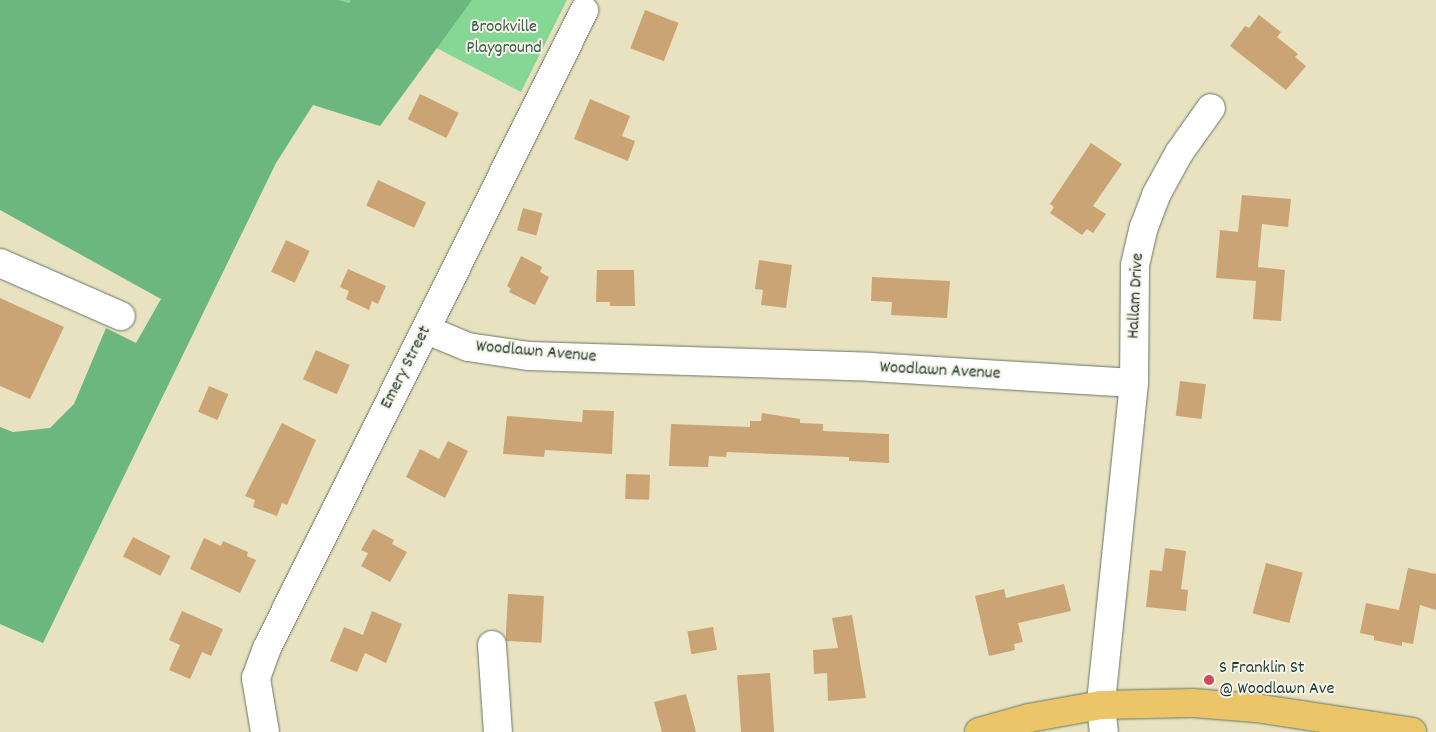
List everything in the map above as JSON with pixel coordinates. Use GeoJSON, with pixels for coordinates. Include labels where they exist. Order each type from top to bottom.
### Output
{"type":"FeatureCollection","features":[{"type":"Feature","properties":{"kind":"main road"},"geometry":{"type":"LineString","coordinates":[[979,732],[1029,718],[1101,705],[1193,703],[1256,708],[1412,732]]}},
{"type":"Feature","properties":{"kind":"street","name":"Emery Street"},"geometry":{"type":"LineString","coordinates":[[265,732],[256,678],[267,648],[584,11]]}},
{"type":"Feature","properties":{"kind":"street","name":"Hallam Drive"},"geometry":{"type":"LineString","coordinates":[[1134,383],[1135,265],[1144,227],[1156,196],[1179,153],[1211,108]]}},
{"type":"Feature","properties":{"kind":"street"},"geometry":{"type":"LineString","coordinates":[[0,263],[121,316]]}},
{"type":"Feature","properties":{"kind":"street","name":"Woodlawn Avenue"},"geometry":{"type":"LineString","coordinates":[[426,330],[468,347],[529,356],[871,368],[1134,383]]}},
{"type":"Feature","properties":{"kind":"street"},"geometry":{"type":"LineString","coordinates":[[1104,732],[1101,705],[1134,383]]}},
{"type":"Feature","properties":{"kind":"street"},"geometry":{"type":"LineString","coordinates":[[492,646],[498,732]]}},
{"type":"Feature","properties":{"kind":"green space"},"geometry":{"type":"Polygon","coordinates":[[[0,0],[338,0],[349,3],[351,0],[472,0],[380,126],[313,105],[276,163],[43,643],[0,624],[0,427],[13,432],[50,428],[74,404],[106,328],[136,343],[161,299],[0,210],[0,0]]]}},
{"type":"Feature","properties":{"kind":"green space","name":"Brookville Playground"},"geometry":{"type":"Polygon","coordinates":[[[122,0],[567,0],[521,92],[350,3],[122,0]]]}},
{"type":"Feature","properties":{"kind":"building"},"geometry":{"type":"Polygon","coordinates":[[[645,10],[679,23],[664,61],[630,48],[645,10]]]}},
{"type":"Feature","properties":{"kind":"building"},"geometry":{"type":"Polygon","coordinates":[[[1259,15],[1281,32],[1277,37],[1298,54],[1295,57],[1306,66],[1286,90],[1230,46],[1245,26],[1249,28],[1259,15]]]}},
{"type":"Feature","properties":{"kind":"building"},"geometry":{"type":"Polygon","coordinates":[[[420,94],[459,113],[446,138],[408,119],[420,94]]]}},
{"type":"Feature","properties":{"kind":"building"},"geometry":{"type":"Polygon","coordinates":[[[590,99],[630,116],[622,136],[635,141],[628,161],[574,139],[590,99]]]}},
{"type":"Feature","properties":{"kind":"building"},"geometry":{"type":"Polygon","coordinates":[[[1091,143],[1122,164],[1093,206],[1106,214],[1093,233],[1087,229],[1082,235],[1050,213],[1054,207],[1050,204],[1091,143]]]}},
{"type":"Feature","properties":{"kind":"building"},"geometry":{"type":"Polygon","coordinates":[[[378,180],[426,202],[414,228],[366,205],[378,180]]]}},
{"type":"Feature","properties":{"kind":"building"},"geometry":{"type":"Polygon","coordinates":[[[1242,195],[1291,199],[1288,227],[1262,224],[1258,267],[1285,270],[1281,321],[1253,319],[1256,281],[1216,278],[1220,230],[1238,232],[1242,195]]]}},
{"type":"Feature","properties":{"kind":"building"},"geometry":{"type":"Polygon","coordinates":[[[523,208],[542,213],[536,235],[517,230],[523,208]]]}},
{"type":"Feature","properties":{"kind":"building"},"geometry":{"type":"Polygon","coordinates":[[[286,240],[310,251],[295,283],[271,272],[286,240]]]}},
{"type":"Feature","properties":{"kind":"building"},"geometry":{"type":"Polygon","coordinates":[[[521,256],[542,267],[540,272],[549,277],[535,305],[509,292],[511,289],[507,286],[521,256]]]}},
{"type":"Feature","properties":{"kind":"building"},"geometry":{"type":"Polygon","coordinates":[[[759,260],[792,265],[786,308],[761,305],[763,290],[755,289],[759,260]]]}},
{"type":"Feature","properties":{"kind":"building"},"geometry":{"type":"Polygon","coordinates":[[[348,269],[386,286],[378,304],[372,301],[369,310],[346,299],[349,291],[340,287],[348,269]]]}},
{"type":"Feature","properties":{"kind":"building"},"geometry":{"type":"Polygon","coordinates":[[[597,270],[634,270],[635,306],[610,306],[610,302],[596,302],[597,270]]]}},
{"type":"Feature","properties":{"kind":"building"},"geometry":{"type":"Polygon","coordinates":[[[872,277],[950,281],[947,318],[891,315],[892,302],[871,301],[872,277]]]}},
{"type":"Feature","properties":{"kind":"building"},"geometry":{"type":"Polygon","coordinates":[[[0,298],[64,327],[30,399],[0,386],[0,298]]]}},
{"type":"Feature","properties":{"kind":"building"},"geometry":{"type":"Polygon","coordinates":[[[316,350],[350,365],[337,394],[303,379],[316,350]]]}},
{"type":"Feature","properties":{"kind":"building"},"geometry":{"type":"Polygon","coordinates":[[[1180,381],[1206,384],[1202,419],[1176,416],[1180,381]]]}},
{"type":"Feature","properties":{"kind":"building"},"geometry":{"type":"Polygon","coordinates":[[[209,386],[228,394],[217,420],[198,412],[209,386]]]}},
{"type":"Feature","properties":{"kind":"building"},"geometry":{"type":"Polygon","coordinates":[[[583,410],[614,411],[612,454],[545,450],[544,457],[503,454],[507,416],[582,422],[583,410]]]}},
{"type":"Feature","properties":{"kind":"building"},"geometry":{"type":"Polygon","coordinates":[[[762,413],[800,419],[800,423],[823,424],[823,431],[889,434],[889,463],[849,461],[849,457],[727,452],[726,457],[709,456],[708,467],[669,466],[671,424],[750,427],[750,421],[761,421],[762,413]]]}},
{"type":"Feature","properties":{"kind":"building"},"geometry":{"type":"Polygon","coordinates":[[[282,423],[316,440],[287,505],[282,503],[277,516],[253,507],[255,500],[245,496],[282,423]]]}},
{"type":"Feature","properties":{"kind":"building"},"geometry":{"type":"Polygon","coordinates":[[[448,441],[468,451],[445,498],[406,477],[420,449],[439,459],[448,441]]]}},
{"type":"Feature","properties":{"kind":"building"},"geometry":{"type":"Polygon","coordinates":[[[626,474],[650,475],[649,500],[625,499],[626,474]]]}},
{"type":"Feature","properties":{"kind":"building"},"geometry":{"type":"Polygon","coordinates":[[[373,529],[394,540],[392,544],[407,552],[390,582],[361,566],[368,553],[361,550],[373,529]]]}},
{"type":"Feature","properties":{"kind":"building"},"geometry":{"type":"Polygon","coordinates":[[[133,537],[170,556],[160,576],[123,557],[133,537]]]}},
{"type":"Feature","properties":{"kind":"building"},"geometry":{"type":"Polygon","coordinates":[[[204,538],[221,546],[223,541],[248,552],[247,556],[256,560],[240,593],[190,569],[204,538]]]}},
{"type":"Feature","properties":{"kind":"building"},"geometry":{"type":"Polygon","coordinates":[[[1165,548],[1186,551],[1181,589],[1188,590],[1186,611],[1146,607],[1150,570],[1162,571],[1165,548]]]}},
{"type":"Feature","properties":{"kind":"building"},"geometry":{"type":"Polygon","coordinates":[[[1266,563],[1303,573],[1289,623],[1253,613],[1266,563]]]}},
{"type":"Feature","properties":{"kind":"building"},"geometry":{"type":"Polygon","coordinates":[[[1408,568],[1436,574],[1436,610],[1420,605],[1413,644],[1402,642],[1402,646],[1374,640],[1374,636],[1360,633],[1366,603],[1399,610],[1408,568]]]}},
{"type":"Feature","properties":{"kind":"building"},"geometry":{"type":"Polygon","coordinates":[[[1064,584],[1071,611],[1018,623],[1023,642],[1014,644],[1015,650],[989,656],[975,596],[1004,589],[1006,598],[1064,584]]]}},
{"type":"Feature","properties":{"kind":"building"},"geometry":{"type":"Polygon","coordinates":[[[508,594],[544,596],[541,643],[506,641],[508,594]]]}},
{"type":"Feature","properties":{"kind":"building"},"geometry":{"type":"Polygon","coordinates":[[[182,611],[223,629],[211,656],[202,652],[190,679],[169,670],[180,645],[169,640],[182,611]]]}},
{"type":"Feature","properties":{"kind":"building"},"geometry":{"type":"Polygon","coordinates":[[[372,611],[402,624],[386,663],[365,653],[357,672],[330,661],[344,627],[363,635],[372,611]]]}},
{"type":"Feature","properties":{"kind":"building"},"geometry":{"type":"Polygon","coordinates":[[[852,615],[866,698],[828,701],[827,673],[814,674],[813,650],[838,648],[832,618],[852,615]]]}},
{"type":"Feature","properties":{"kind":"building"},"geometry":{"type":"Polygon","coordinates":[[[713,627],[717,650],[691,654],[687,632],[713,627]]]}},
{"type":"Feature","properties":{"kind":"building"},"geometry":{"type":"Polygon","coordinates":[[[770,673],[774,732],[741,732],[737,675],[770,673]]]}},
{"type":"Feature","properties":{"kind":"building"},"geometry":{"type":"Polygon","coordinates":[[[686,694],[696,732],[662,732],[654,702],[686,694]]]}},
{"type":"Feature","properties":{"kind":"place","name":"S Franklin St @ Woodlawn Ave"},"geometry":{"type":"Point","coordinates":[1209,680]}}]}
